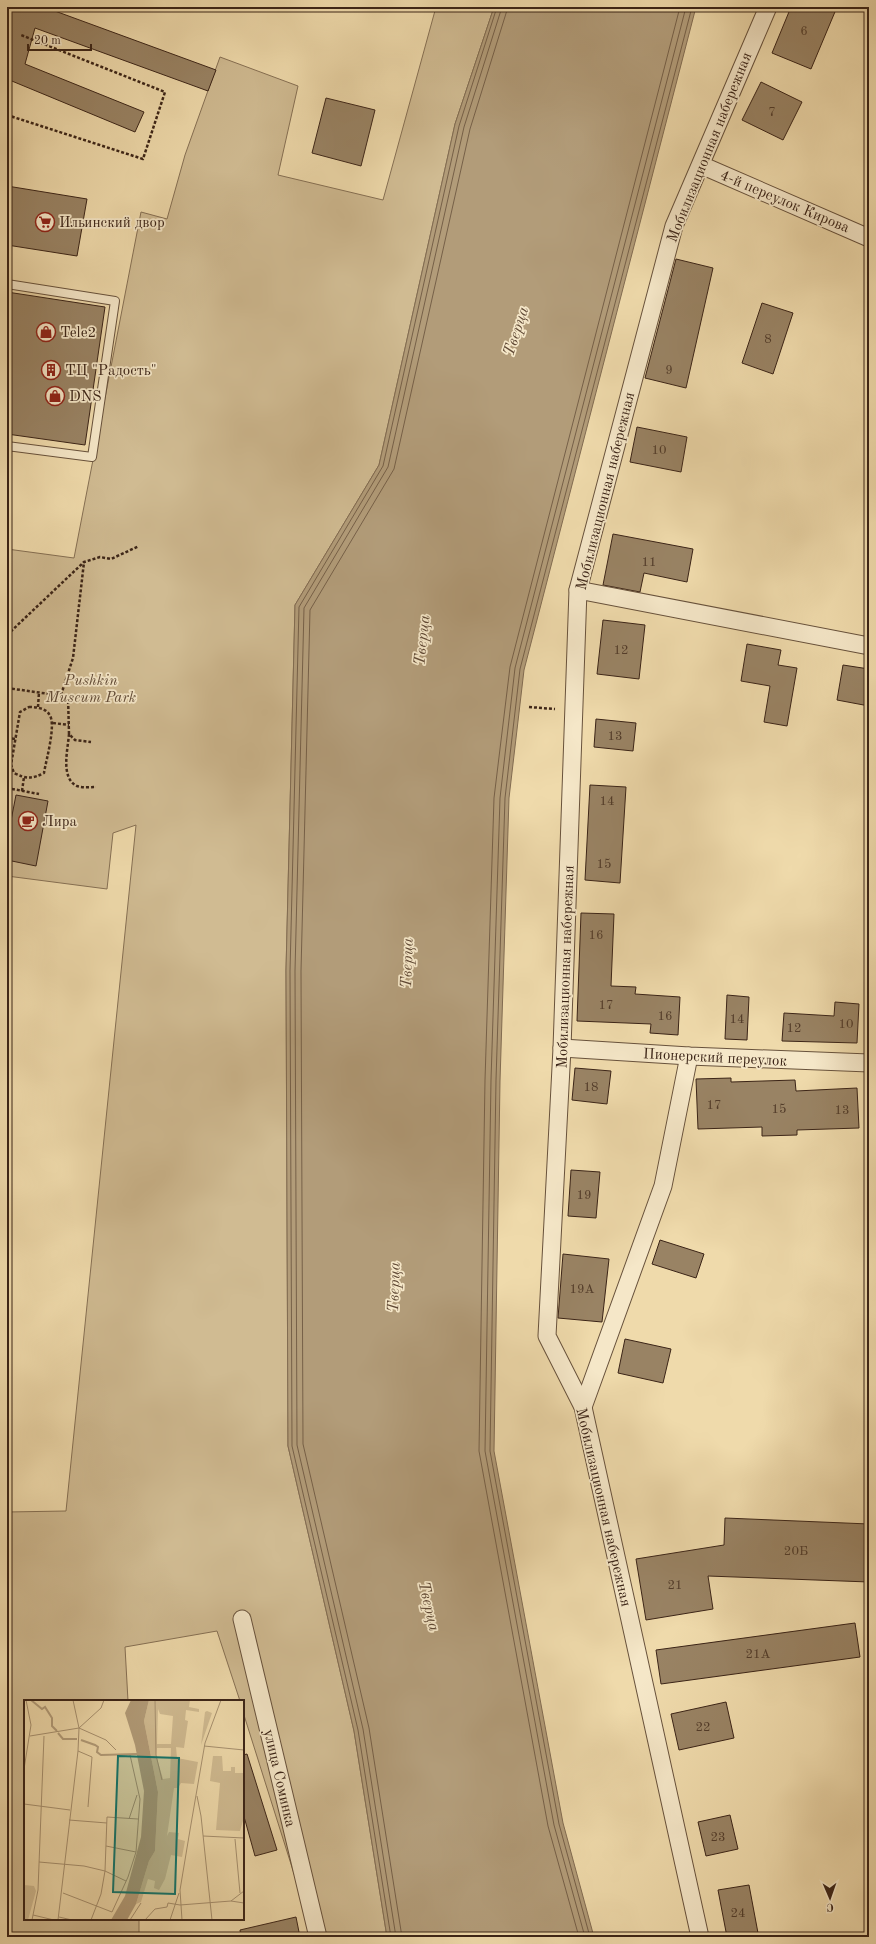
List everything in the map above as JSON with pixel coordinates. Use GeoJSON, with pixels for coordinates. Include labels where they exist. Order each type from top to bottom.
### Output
{"type":"FeatureCollection","features":[{"type":"Feature","properties":{"kind":"street","name":"Мобилизационная набережная"},"geometry":{"type":"LineString","coordinates":[[700,1937],[583,1407],[546,1336],[562,1048],[578,590],[674,226],[768,7]]}},
{"type":"Feature","properties":{"kind":"street","name":"4-й переулок Кирова"},"geometry":{"type":"LineString","coordinates":[[701,164],[869,238]]}},
{"type":"Feature","properties":{"kind":"street"},"geometry":{"type":"LineString","coordinates":[[578,590],[869,646]]}},
{"type":"Feature","properties":{"kind":"street","name":"Пионерский переулок"},"geometry":{"type":"LineString","coordinates":[[562,1048],[690,1056],[869,1063]]}},
{"type":"Feature","properties":{"kind":"street"},"geometry":{"type":"LineString","coordinates":[[583,1407],[663,1186],[690,1056]]}},
{"type":"Feature","properties":{"kind":"street","name":"улица Соминка"},"geometry":{"type":"LineString","coordinates":[[242,1620],[318,1937]]}},
{"type":"Feature","properties":{"kind":"lane"},"geometry":{"type":"LineString","coordinates":[[7,284],[115,301],[92,457],[7,446]]}},
{"type":"Feature","properties":{"kind":"path"},"geometry":{"type":"LineString","coordinates":[[7,115],[143,159],[165,92],[21,35]]}},
{"type":"Feature","properties":{"kind":"path"},"geometry":{"type":"LineString","coordinates":[[7,635],[84,562],[100,557],[111,559],[139,546]]}},
{"type":"Feature","properties":{"kind":"path"},"geometry":{"type":"LineString","coordinates":[[61,695],[73,658],[84,562]]}},
{"type":"Feature","properties":{"kind":"path"},"geometry":{"type":"LineString","coordinates":[[7,688],[84,699]]}},
{"type":"Feature","properties":{"kind":"path"},"geometry":{"type":"LineString","coordinates":[[38,707],[39,692]]}},
{"type":"Feature","properties":{"kind":"path"},"geometry":{"type":"LineString","coordinates":[[68,696],[69,734],[67,772],[72,782],[78,787],[96,787]]}},
{"type":"Feature","properties":{"kind":"path"},"geometry":{"type":"LineString","coordinates":[[29,707],[38,707],[49,713],[53,723],[44,773],[34,778],[24,778],[14,773],[11,765],[20,712],[29,707]]}},
{"type":"Feature","properties":{"kind":"path"},"geometry":{"type":"LineString","coordinates":[[529,707],[574,711]]}},
{"type":"Feature","properties":{"kind":"path"},"geometry":{"type":"LineString","coordinates":[[53,723],[69,725]]}},
{"type":"Feature","properties":{"kind":"path"},"geometry":{"type":"LineString","coordinates":[[69,734],[75,740],[91,742]]}},
{"type":"Feature","properties":{"kind":"path"},"geometry":{"type":"LineString","coordinates":[[7,738],[16,739]]}},
{"type":"Feature","properties":{"kind":"path"},"geometry":{"type":"LineString","coordinates":[[22,791],[24,778]]}},
{"type":"Feature","properties":{"kind":"path"},"geometry":{"type":"LineString","coordinates":[[7,788],[39,794]]}},
{"type":"Feature","properties":{"kind":"green space","name":"Pushkin Museum Park"},"geometry":{"type":"Polygon","coordinates":[[[436,7],[494,7],[455,124],[379,465],[295,605],[286,971],[288,1446],[354,1731],[387,1937],[314,1937],[244,1715],[244,1700],[240,1700],[217,1631],[125,1647],[128,1700],[24,1700],[24,1920],[139,1920],[139,1937],[29,1937],[7,1934],[7,1512],[66,1511],[136,825],[113,833],[107,889],[7,876],[7,549],[74,558],[141,212],[167,219],[185,155],[220,57],[298,86],[278,175],[383,200],[436,7]]]}},
{"type":"Feature","properties":{"kind":"water","name":"Тверца"},"geometry":{"type":"Polygon","coordinates":[[[494,7],[696,7],[524,670],[509,798],[500,1081],[494,1451],[563,1823],[594,1937],[387,1937],[354,1731],[288,1446],[286,970],[295,605],[379,465],[455,124],[494,7]]]}},
{"type":"Feature","properties":{"kind":"building"},"geometry":{"type":"Polygon","coordinates":[[[7,7],[44,7],[216,70],[208,91],[35,28],[25,64],[144,112],[135,132],[7,79],[7,7]]]}},
{"type":"Feature","properties":{"kind":"building"},"geometry":{"type":"Polygon","coordinates":[[[791,7],[837,7],[811,69],[772,53],[791,7]]]}},
{"type":"Feature","properties":{"kind":"building"},"geometry":{"type":"Polygon","coordinates":[[[761,82],[802,102],[783,140],[742,120],[761,82]]]}},
{"type":"Feature","properties":{"kind":"building"},"geometry":{"type":"Polygon","coordinates":[[[326,98],[375,110],[361,166],[312,153],[326,98]]]}},
{"type":"Feature","properties":{"kind":"building","name":"Ильинский двор"},"geometry":{"type":"Polygon","coordinates":[[[7,186],[87,199],[77,256],[7,245],[7,186]]]}},
{"type":"Feature","properties":{"kind":"building"},"geometry":{"type":"Polygon","coordinates":[[[676,259],[713,268],[686,388],[645,378],[676,259]]]}},
{"type":"Feature","properties":{"kind":"building","name":"ТЦ \"Радость\""},"geometry":{"type":"Polygon","coordinates":[[[7,292],[105,307],[85,445],[7,434],[7,292]]]}},
{"type":"Feature","properties":{"kind":"building"},"geometry":{"type":"Polygon","coordinates":[[[762,303],[793,313],[773,374],[742,363],[762,303]]]}},
{"type":"Feature","properties":{"kind":"building"},"geometry":{"type":"Polygon","coordinates":[[[637,427],[687,437],[681,472],[630,462],[637,427]]]}},
{"type":"Feature","properties":{"kind":"building"},"geometry":{"type":"Polygon","coordinates":[[[613,534],[693,549],[687,582],[644,573],[640,592],[603,585],[613,534]]]}},
{"type":"Feature","properties":{"kind":"building"},"geometry":{"type":"Polygon","coordinates":[[[603,620],[645,625],[639,679],[597,674],[603,620]]]}},
{"type":"Feature","properties":{"kind":"building"},"geometry":{"type":"Polygon","coordinates":[[[747,644],[781,650],[778,665],[797,668],[787,726],[764,722],[770,686],[741,681],[747,644]]]}},
{"type":"Feature","properties":{"kind":"building"},"geometry":{"type":"Polygon","coordinates":[[[843,665],[869,669],[869,706],[837,700],[843,665]]]}},
{"type":"Feature","properties":{"kind":"building"},"geometry":{"type":"Polygon","coordinates":[[[596,719],[636,723],[633,751],[594,747],[596,719]]]}},
{"type":"Feature","properties":{"kind":"building"},"geometry":{"type":"Polygon","coordinates":[[[590,785],[626,787],[620,883],[585,880],[590,785]]]}},
{"type":"Feature","properties":{"kind":"building","name":"Лира"},"geometry":{"type":"Polygon","coordinates":[[[16,795],[48,801],[36,866],[7,860],[7,841],[16,795]]]}},
{"type":"Feature","properties":{"kind":"building"},"geometry":{"type":"Polygon","coordinates":[[[581,913],[614,914],[611,986],[636,987],[635,994],[680,997],[678,1035],[650,1033],[651,1024],[577,1021],[581,913]]]}},
{"type":"Feature","properties":{"kind":"building"},"geometry":{"type":"Polygon","coordinates":[[[727,995],[749,997],[747,1040],[725,1039],[727,995]]]}},
{"type":"Feature","properties":{"kind":"building"},"geometry":{"type":"Polygon","coordinates":[[[835,1002],[859,1004],[857,1043],[782,1041],[784,1013],[834,1016],[835,1002]]]}},
{"type":"Feature","properties":{"kind":"building"},"geometry":{"type":"Polygon","coordinates":[[[575,1068],[611,1071],[607,1104],[572,1100],[575,1068]]]}},
{"type":"Feature","properties":{"kind":"building"},"geometry":{"type":"Polygon","coordinates":[[[731,1078],[731,1082],[795,1080],[796,1091],[857,1088],[859,1128],[797,1130],[797,1135],[762,1136],[762,1127],[698,1129],[696,1079],[731,1078]]]}},
{"type":"Feature","properties":{"kind":"building"},"geometry":{"type":"Polygon","coordinates":[[[571,1170],[600,1172],[596,1218],[568,1216],[571,1170]]]}},
{"type":"Feature","properties":{"kind":"building"},"geometry":{"type":"Polygon","coordinates":[[[660,1240],[704,1254],[696,1278],[652,1264],[660,1240]]]}},
{"type":"Feature","properties":{"kind":"building"},"geometry":{"type":"Polygon","coordinates":[[[563,1254],[609,1259],[602,1322],[558,1318],[563,1254]]]}},
{"type":"Feature","properties":{"kind":"building"},"geometry":{"type":"Polygon","coordinates":[[[625,1339],[671,1349],[663,1383],[618,1373],[625,1339]]]}},
{"type":"Feature","properties":{"kind":"building"},"geometry":{"type":"Polygon","coordinates":[[[725,1518],[869,1524],[869,1582],[708,1576],[713,1609],[646,1620],[636,1559],[724,1545],[725,1518]]]}},
{"type":"Feature","properties":{"kind":"building"},"geometry":{"type":"Polygon","coordinates":[[[855,1623],[860,1657],[661,1684],[656,1650],[855,1623]]]}},
{"type":"Feature","properties":{"kind":"building"},"geometry":{"type":"Polygon","coordinates":[[[726,1702],[734,1738],[679,1750],[671,1714],[726,1702]]]}},
{"type":"Feature","properties":{"kind":"building"},"geometry":{"type":"Polygon","coordinates":[[[247,1754],[277,1850],[255,1856],[244,1817],[244,1755],[247,1754]]]}},
{"type":"Feature","properties":{"kind":"building"},"geometry":{"type":"Polygon","coordinates":[[[730,1815],[738,1849],[706,1856],[698,1822],[730,1815]]]}},
{"type":"Feature","properties":{"kind":"building"},"geometry":{"type":"Polygon","coordinates":[[[749,1885],[758,1933],[727,1937],[718,1890],[749,1885]]]}},
{"type":"Feature","properties":{"kind":"building"},"geometry":{"type":"Polygon","coordinates":[[[296,1917],[300,1937],[241,1937],[240,1930],[296,1917]]]}},
{"type":"Feature","properties":{"kind":"place","name":"Ильинский двор"},"geometry":{"type":"Point","coordinates":[45,222]}},
{"type":"Feature","properties":{"kind":"place","name":"Tele2"},"geometry":{"type":"Point","coordinates":[46,332]}},
{"type":"Feature","properties":{"kind":"place","name":"ТЦ \"Радость\""},"geometry":{"type":"Point","coordinates":[51,370]}},
{"type":"Feature","properties":{"kind":"place","name":"DNS"},"geometry":{"type":"Point","coordinates":[55,396]}},
{"type":"Feature","properties":{"kind":"place","name":"Лира"},"geometry":{"type":"Point","coordinates":[28,821]}}]}
